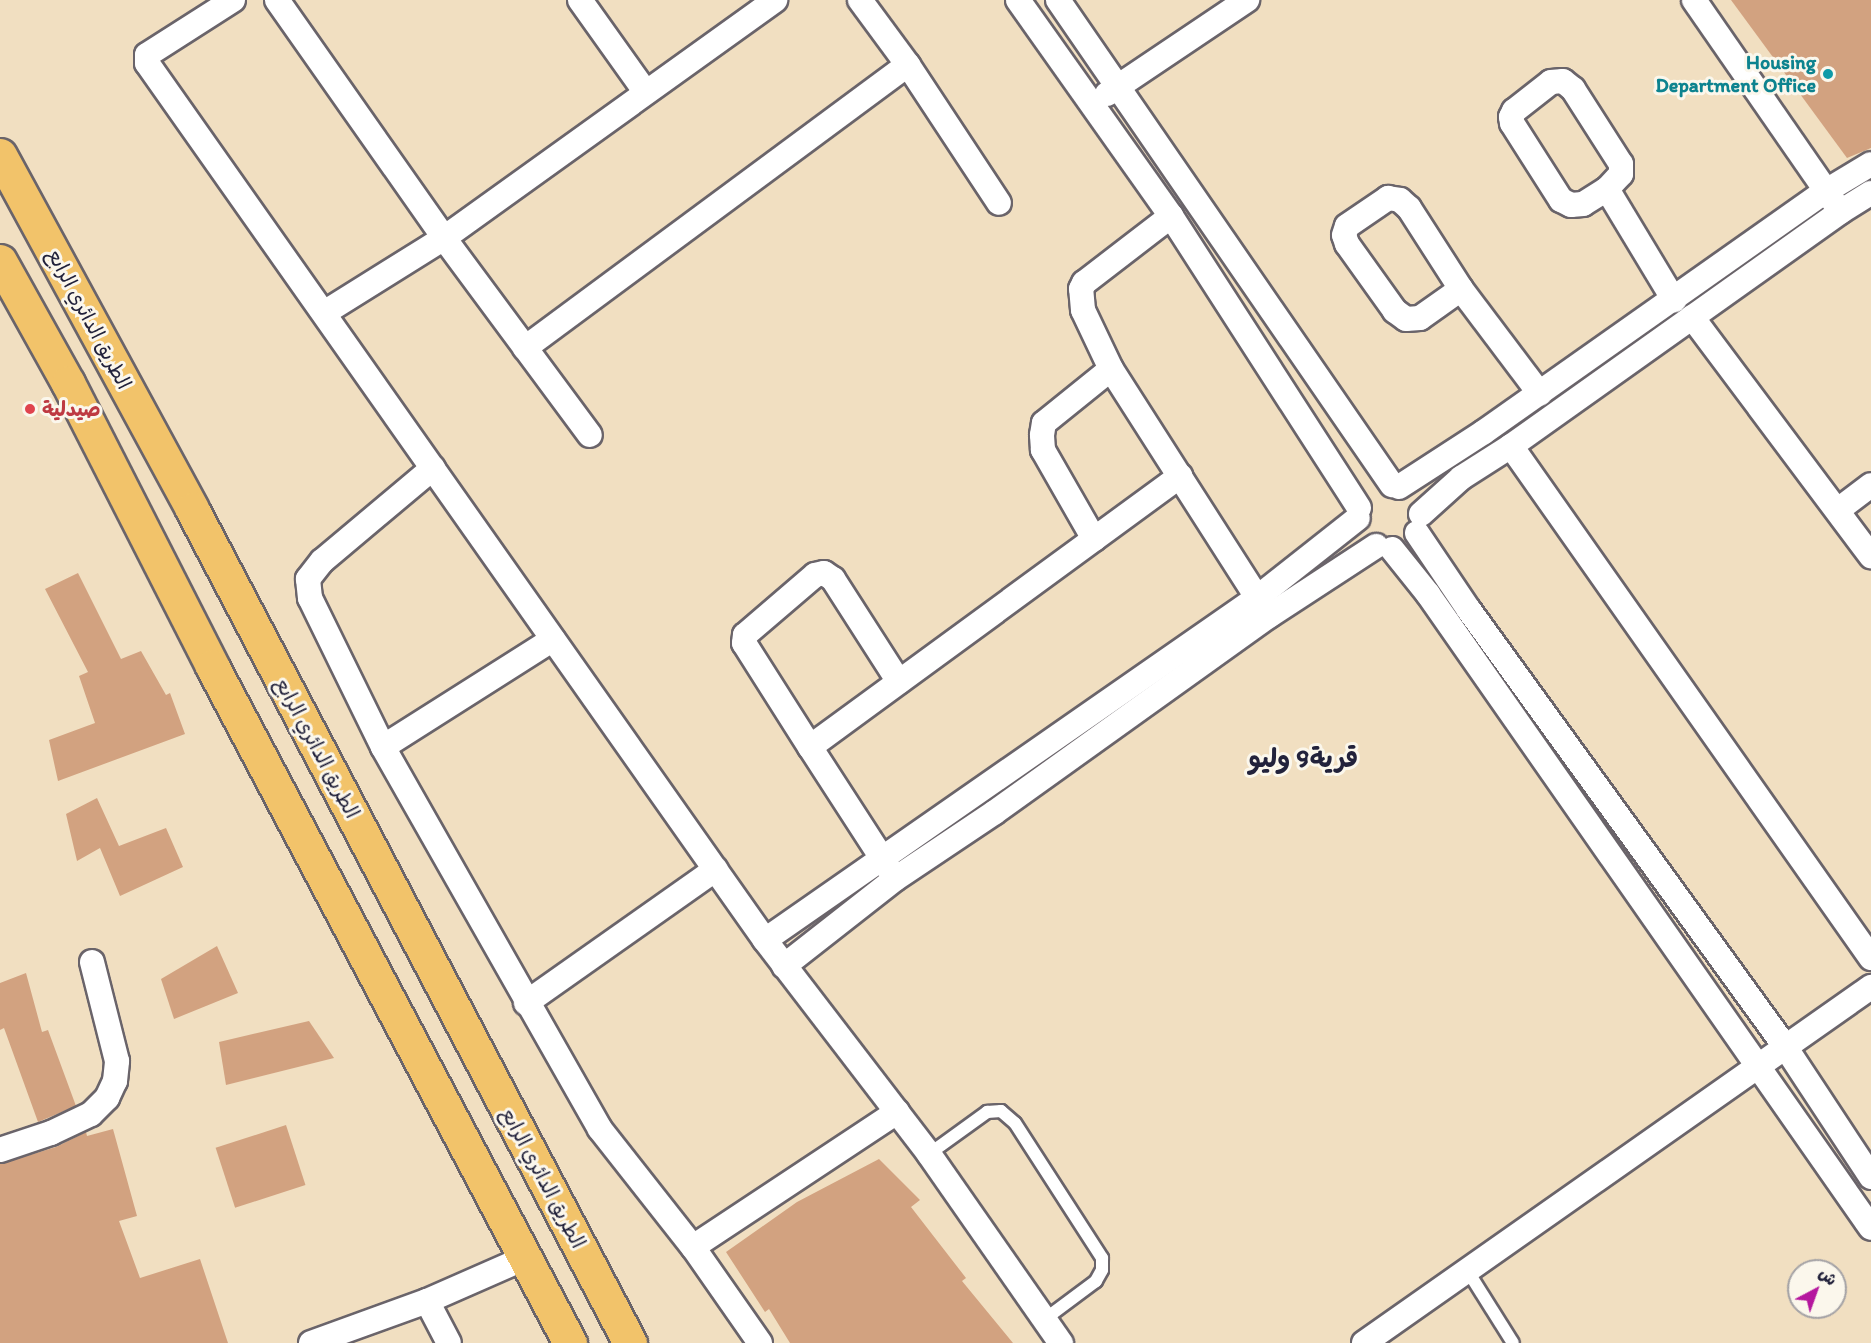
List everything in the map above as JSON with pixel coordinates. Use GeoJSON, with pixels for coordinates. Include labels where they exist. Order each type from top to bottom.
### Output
{"type":"FeatureCollection","features":[{"type":"Feature","properties":{"kind":"main road","name":"الطريق الدائري الرابع"},"geometry":{"type":"LineString","coordinates":[[0,155],[198,520],[630,1343]]}},
{"type":"Feature","properties":{"kind":"main road"},"geometry":{"type":"LineString","coordinates":[[0,261],[68,382],[212,666],[570,1343]]}},
{"type":"Feature","properties":{"kind":"street"},"geometry":{"type":"LineString","coordinates":[[233,0],[147,55],[147,63],[765,940],[929,1154],[1059,1342]]}},
{"type":"Feature","properties":{"kind":"street"},"geometry":{"type":"LineString","coordinates":[[276,0],[444,238],[590,435]]}},
{"type":"Feature","properties":{"kind":"street"},"geometry":{"type":"LineString","coordinates":[[580,0],[645,91]]}},
{"type":"Feature","properties":{"kind":"street"},"geometry":{"type":"LineString","coordinates":[[324,313],[444,238],[645,91],[775,0]]}},
{"type":"Feature","properties":{"kind":"street"},"geometry":{"type":"LineString","coordinates":[[860,0],[908,66],[999,202]]}},
{"type":"Feature","properties":{"kind":"street"},"geometry":{"type":"LineString","coordinates":[[1018,0],[1171,216],[1359,513],[1363,534],[1384,547],[1428,594],[1871,1228]]}},
{"type":"Feature","properties":{"kind":"street"},"geometry":{"type":"LineString","coordinates":[[1058,0],[1395,486]]}},
{"type":"Feature","properties":{"kind":"street"},"geometry":{"type":"LineString","coordinates":[[1093,103],[1119,86],[1220,7],[1247,0]]}},
{"type":"Feature","properties":{"kind":"street"},"geometry":{"type":"LineString","coordinates":[[1694,0],[1840,212]]}},
{"type":"Feature","properties":{"kind":"street"},"geometry":{"type":"LineString","coordinates":[[525,348],[908,66]]}},
{"type":"Feature","properties":{"kind":"street"},"geometry":{"type":"LineString","coordinates":[[1563,81],[1573,88],[1621,164],[1621,174],[1606,189],[1583,204],[1571,206],[1561,200],[1512,123],[1514,111],[1551,82],[1563,81]]}},
{"type":"Feature","properties":{"kind":"street"},"geometry":{"type":"LineString","coordinates":[[1395,486],[1540,394],[1826,191],[1871,164]]}},
{"type":"Feature","properties":{"kind":"street"},"geometry":{"type":"LineString","coordinates":[[1606,189],[1674,300]]}},
{"type":"Feature","properties":{"kind":"street"},"geometry":{"type":"LineString","coordinates":[[765,940],[881,857],[1263,607],[1384,547],[1407,543],[1419,524],[1461,478],[1511,446],[1840,212],[1871,193]]}},
{"type":"Feature","properties":{"kind":"street"},"geometry":{"type":"LineString","coordinates":[[1461,289],[1420,318],[1406,319],[1395,311],[1347,244],[1344,236],[1347,226],[1388,198],[1400,200],[1409,208],[1461,289],[1540,394]]}},
{"type":"Feature","properties":{"kind":"street"},"geometry":{"type":"LineString","coordinates":[[1171,216],[1084,283],[1081,289],[1083,310],[1111,369],[1263,607]]}},
{"type":"Feature","properties":{"kind":"street"},"geometry":{"type":"LineString","coordinates":[[1692,317],[1871,556]]}},
{"type":"Feature","properties":{"kind":"street"},"geometry":{"type":"LineString","coordinates":[[1094,539],[1043,450],[1042,435],[1044,423],[1111,369]]}},
{"type":"Feature","properties":{"kind":"street"},"geometry":{"type":"LineString","coordinates":[[1511,446],[1871,958]]}},
{"type":"Feature","properties":{"kind":"street"},"geometry":{"type":"LineString","coordinates":[[433,468],[322,561],[308,579],[310,598],[383,747],[526,1003],[600,1129],[693,1247],[760,1343]]}},
{"type":"Feature","properties":{"kind":"street"},"geometry":{"type":"LineString","coordinates":[[810,747],[1180,476]]}},
{"type":"Feature","properties":{"kind":"street"},"geometry":{"type":"LineString","coordinates":[[1838,510],[1871,485]]}},
{"type":"Feature","properties":{"kind":"street"},"geometry":{"type":"LineString","coordinates":[[784,966],[895,879],[995,812],[1263,607],[1359,513],[1368,494],[1383,486],[1395,486],[1410,493],[1418,503],[1419,524],[1469,610],[1784,1046],[1871,1177]]}},
{"type":"Feature","properties":{"kind":"street"},"geometry":{"type":"LineString","coordinates":[[895,879],[744,643],[745,634],[814,574],[824,573],[833,579],[899,682]]}},
{"type":"Feature","properties":{"kind":"street"},"geometry":{"type":"LineString","coordinates":[[383,747],[553,639]]}},
{"type":"Feature","properties":{"kind":"street"},"geometry":{"type":"LineString","coordinates":[[526,1003],[716,869]]}},
{"type":"Feature","properties":{"kind":"street"},"geometry":{"type":"LineString","coordinates":[[0,1150],[51,1133],[91,1114],[107,1098],[114,1081],[117,1061],[92,963]]}},
{"type":"Feature","properties":{"kind":"street"},"geometry":{"type":"LineString","coordinates":[[1364,1343],[1758,1064],[1871,987]]}},
{"type":"Feature","properties":{"kind":"street"},"geometry":{"type":"LineString","coordinates":[[693,1247],[897,1112]]}},
{"type":"Feature","properties":{"kind":"street"},"geometry":{"type":"LineString","coordinates":[[311,1343],[426,1301],[525,1258]]}},
{"type":"Feature","properties":{"kind":"street"},"geometry":{"type":"LineString","coordinates":[[426,1301],[449,1343]]}},
{"type":"Feature","properties":{"kind":"lane"},"geometry":{"type":"LineString","coordinates":[[929,1154],[987,1112],[1001,1111],[1015,1123],[1102,1258],[1102,1270],[1095,1281],[1045,1319]]}},
{"type":"Feature","properties":{"kind":"lane"},"geometry":{"type":"LineString","coordinates":[[1467,1270],[1513,1343]]}},
{"type":"Feature","properties":{"kind":"building","name":"Housing Department Office"},"geometry":{"type":"Polygon","coordinates":[[[1731,0],[1871,0],[1871,148],[1847,158],[1731,0]]]}},
{"type":"Feature","properties":{"kind":"building"},"geometry":{"type":"Polygon","coordinates":[[[78,573],[121,659],[141,651],[166,695],[170,693],[185,734],[58,781],[49,740],[95,723],[79,676],[88,672],[45,589],[78,573]]]}},
{"type":"Feature","properties":{"kind":"building"},"geometry":{"type":"Polygon","coordinates":[[[97,798],[119,846],[166,828],[183,867],[120,896],[100,848],[77,861],[66,814],[97,798]]]}},
{"type":"Feature","properties":{"kind":"building"},"geometry":{"type":"Polygon","coordinates":[[[217,946],[238,993],[174,1019],[161,979],[217,946]]]}},
{"type":"Feature","properties":{"kind":"building"},"geometry":{"type":"Polygon","coordinates":[[[26,973],[42,1032],[48,1030],[76,1106],[38,1122],[4,1028],[0,1030],[0,983],[26,973]]]}},
{"type":"Feature","properties":{"kind":"building"},"geometry":{"type":"Polygon","coordinates":[[[309,1021],[334,1058],[226,1085],[219,1042],[309,1021]]]}},
{"type":"Feature","properties":{"kind":"building"},"geometry":{"type":"Polygon","coordinates":[[[286,1125],[305,1185],[235,1208],[216,1148],[286,1125]]]}},
{"type":"Feature","properties":{"kind":"building"},"geometry":{"type":"Polygon","coordinates":[[[113,1129],[137,1216],[119,1221],[140,1278],[200,1259],[228,1343],[0,1343],[0,1164],[56,1147],[86,1132],[87,1136],[113,1129]]]}},
{"type":"Feature","properties":{"kind":"building"},"geometry":{"type":"Polygon","coordinates":[[[879,1159],[920,1200],[911,1207],[966,1278],[962,1281],[1013,1343],[790,1343],[769,1309],[765,1312],[726,1252],[797,1202],[879,1159]]]}},
{"type":"Feature","properties":{"kind":"place","name":"Housing Department Office"},"geometry":{"type":"Point","coordinates":[1828,74]}},
{"type":"Feature","properties":{"kind":"place","name":"صيدلية"},"geometry":{"type":"Point","coordinates":[30,409]}},
{"type":"Feature","properties":{"kind":"district","name":"قرية9 وليو"},"geometry":{"type":"Point","coordinates":[1303,759]}}]}
